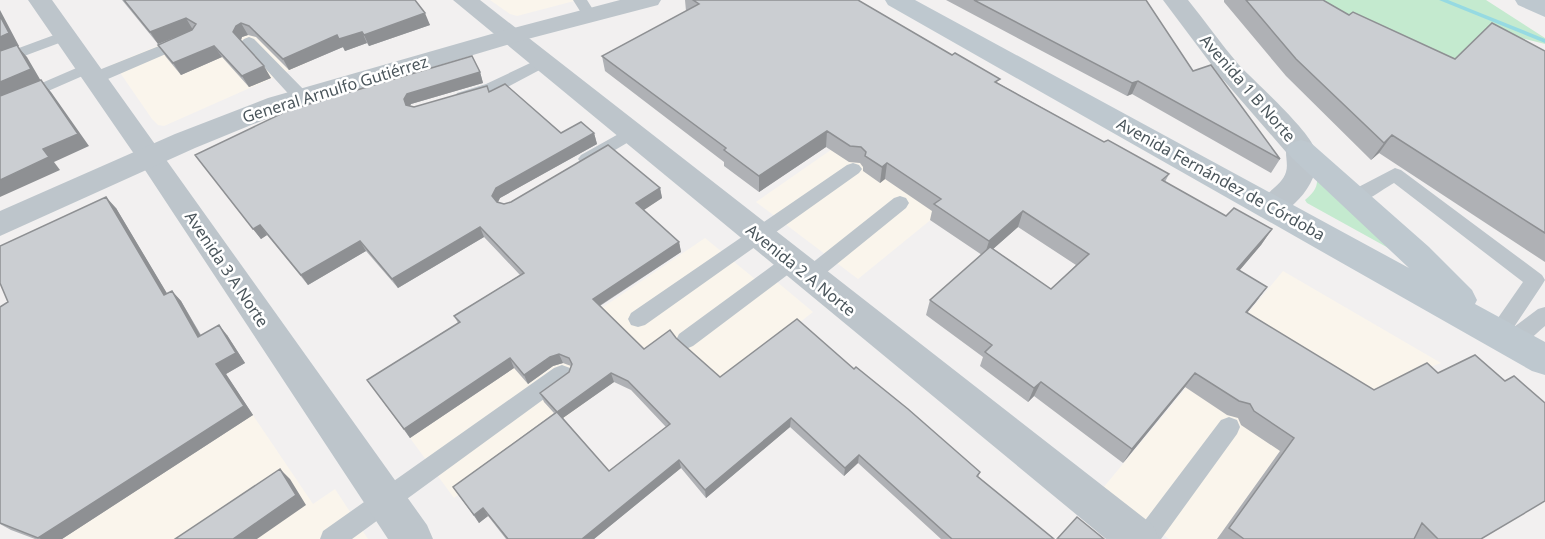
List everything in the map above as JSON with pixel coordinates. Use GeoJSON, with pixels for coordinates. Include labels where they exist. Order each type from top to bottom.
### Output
{"type":"FeatureCollection","features":[{"type":"Feature","properties":{"kind":"main road","name":"Avenida Fernández de Córdoba"},"geometry":{"type":"LineString","coordinates":[[897,0],[1545,360]]}},
{"type":"Feature","properties":{"kind":"main road"},"geometry":{"type":"LineString","coordinates":[[1527,0],[1545,10]]}},
{"type":"Feature","properties":{"kind":"main road"},"geometry":{"type":"LineString","coordinates":[[1301,150],[1498,334]]}},
{"type":"Feature","properties":{"kind":"street","name":"Avenida 3 A Norte"},"geometry":{"type":"LineString","coordinates":[[40,0],[151,157],[412,539]]}},
{"type":"Feature","properties":{"kind":"street","name":"Avenida 2 A Norte"},"geometry":{"type":"LineString","coordinates":[[465,0],[1138,539]]}},
{"type":"Feature","properties":{"kind":"street","name":"General Arnulfo Gutiérrez"},"geometry":{"type":"LineString","coordinates":[[0,224],[231,122],[301,97],[511,36],[585,8],[649,0]]}},
{"type":"Feature","properties":{"kind":"street","name":"Avenida 1 B Norte"},"geometry":{"type":"LineString","coordinates":[[1175,0],[1229,70],[1301,150],[1301,172],[1292,188],[1271,207]]}},
{"type":"Feature","properties":{"kind":"lane"},"geometry":{"type":"LineString","coordinates":[[0,60],[65,36]]}},
{"type":"Feature","properties":{"kind":"lane"},"geometry":{"type":"LineString","coordinates":[[0,107],[194,37]]}},
{"type":"Feature","properties":{"kind":"lane"},"geometry":{"type":"LineString","coordinates":[[249,42],[301,97]]}},
{"type":"Feature","properties":{"kind":"lane"},"geometry":{"type":"LineString","coordinates":[[450,101],[492,88],[543,62]]}},
{"type":"Feature","properties":{"kind":"lane"},"geometry":{"type":"LineString","coordinates":[[574,166],[631,133]]}},
{"type":"Feature","properties":{"kind":"lane"},"geometry":{"type":"LineString","coordinates":[[638,320],[853,169]]}},
{"type":"Feature","properties":{"kind":"lane"},"geometry":{"type":"LineString","coordinates":[[1353,198],[1395,174],[1535,280],[1498,334]]}},
{"type":"Feature","properties":{"kind":"lane"},"geometry":{"type":"LineString","coordinates":[[686,339],[800,269],[900,203]]}},
{"type":"Feature","properties":{"kind":"lane"},"geometry":{"type":"LineString","coordinates":[[1498,334],[1545,315]]}},
{"type":"Feature","properties":{"kind":"lane"},"geometry":{"type":"LineString","coordinates":[[332,539],[562,374]]}},
{"type":"Feature","properties":{"kind":"lane"},"geometry":{"type":"LineString","coordinates":[[1146,539],[1229,428]]}},
{"type":"Feature","properties":{"kind":"shaded area"},"geometry":{"type":"Polygon","coordinates":[[[490,0],[578,0],[517,16],[510,14],[490,0]]]}},
{"type":"Feature","properties":{"kind":"shaded area"},"geometry":{"type":"Polygon","coordinates":[[[257,5],[311,61],[164,126],[158,125],[152,119],[121,74],[111,65],[257,5]]]}},
{"type":"Feature","properties":{"kind":"shaded area"},"geometry":{"type":"Polygon","coordinates":[[[864,127],[965,192],[858,279],[756,202],[864,127]]]}},
{"type":"Feature","properties":{"kind":"shaded area"},"geometry":{"type":"Polygon","coordinates":[[[705,238],[755,279],[776,281],[813,312],[666,426],[619,378],[454,498],[410,438],[705,238]]]}},
{"type":"Feature","properties":{"kind":"shaded area"},"geometry":{"type":"Polygon","coordinates":[[[1283,271],[1441,363],[1306,415],[1217,539],[1169,539],[1103,488],[1283,271]]]}},
{"type":"Feature","properties":{"kind":"shaded area"},"geometry":{"type":"Polygon","coordinates":[[[240,396],[313,504],[335,489],[368,539],[35,539],[240,396]]]}},
{"type":"Feature","properties":{"kind":"green space"},"geometry":{"type":"Polygon","coordinates":[[[1284,0],[1486,0],[1545,38],[1545,44],[1505,34],[1442,76],[1284,0]]]}},
{"type":"Feature","properties":{"kind":"green space"},"geometry":{"type":"Polygon","coordinates":[[[1317,177],[1392,250],[1307,203],[1305,200],[1314,190],[1317,177]]]}},
{"type":"Feature","properties":{"kind":"building"},"geometry":{"type":"Polygon","coordinates":[[[124,0],[415,0],[425,13],[364,35],[362,32],[339,39],[337,35],[283,59],[249,26],[241,23],[233,32],[264,66],[242,76],[214,46],[173,63],[158,45],[192,30],[196,24],[186,18],[150,32],[124,0]]]}},
{"type":"Feature","properties":{"kind":"building"},"geometry":{"type":"Polygon","coordinates":[[[693,0],[858,0],[952,55],[955,53],[1000,79],[995,82],[1104,142],[1108,140],[1169,174],[1162,180],[1226,216],[1234,208],[1272,229],[1237,269],[1267,287],[1246,312],[1374,390],[1427,363],[1438,373],[1475,355],[1505,381],[1514,376],[1545,403],[1545,501],[1481,539],[1438,539],[1422,523],[1414,539],[1244,539],[1229,528],[1294,438],[1254,411],[1250,404],[1239,401],[1195,373],[1132,449],[1041,382],[1034,388],[985,352],[992,345],[930,300],[990,247],[1051,289],[1089,254],[1023,211],[989,241],[934,204],[941,199],[887,163],[882,167],[865,156],[866,152],[861,147],[850,146],[827,131],[759,176],[724,150],[726,148],[602,56],[699,4],[693,0]]]}},
{"type":"Feature","properties":{"kind":"building"},"geometry":{"type":"Polygon","coordinates":[[[974,0],[1146,0],[1193,71],[1211,65],[1280,159],[1138,81],[1132,83],[974,0]]]}},
{"type":"Feature","properties":{"kind":"building"},"geometry":{"type":"Polygon","coordinates":[[[1246,0],[1323,0],[1349,15],[1353,12],[1455,59],[1492,23],[1545,51],[1545,233],[1392,135],[1384,143],[1296,59],[1246,0]]]}},
{"type":"Feature","properties":{"kind":"building"},"geometry":{"type":"Polygon","coordinates":[[[0,16],[9,33],[0,37],[0,16]]]}},
{"type":"Feature","properties":{"kind":"building"},"geometry":{"type":"Polygon","coordinates":[[[17,45],[31,69],[0,82],[0,51],[17,45]]]}},
{"type":"Feature","properties":{"kind":"building"},"geometry":{"type":"Polygon","coordinates":[[[472,56],[480,72],[407,94],[404,99],[406,105],[414,107],[487,86],[489,92],[505,84],[561,133],[581,122],[594,133],[496,188],[492,196],[497,202],[504,204],[511,202],[608,145],[660,188],[636,203],[679,242],[593,299],[644,349],[670,330],[720,377],[797,319],[854,369],[856,367],[908,409],[980,472],[977,476],[1054,539],[952,539],[859,455],[845,468],[791,418],[705,490],[679,460],[582,539],[508,539],[483,508],[474,515],[453,487],[557,412],[540,393],[569,372],[572,364],[569,358],[559,354],[550,357],[524,375],[510,358],[404,429],[367,380],[460,322],[454,316],[524,273],[480,227],[392,279],[360,241],[301,275],[260,225],[253,229],[195,155],[289,110],[472,56]],[[611,373],[557,412],[609,471],[670,424],[628,381],[611,373]]]}},
{"type":"Feature","properties":{"kind":"building"},"geometry":{"type":"Polygon","coordinates":[[[41,80],[78,134],[43,149],[49,157],[0,180],[0,96],[41,80]]]}},
{"type":"Feature","properties":{"kind":"building"},"geometry":{"type":"Polygon","coordinates":[[[106,197],[164,295],[172,291],[198,337],[219,325],[236,353],[216,364],[244,406],[38,538],[0,523],[0,307],[8,302],[0,283],[0,246],[106,197]]]}},
{"type":"Feature","properties":{"kind":"building"},"geometry":{"type":"Polygon","coordinates":[[[280,469],[296,495],[233,539],[175,539],[280,469]]]}},
{"type":"Feature","properties":{"kind":"building"},"geometry":{"type":"Polygon","coordinates":[[[1077,517],[1104,539],[1057,539],[1077,517]]]}},
{"type":"Feature","properties":{"kind":"waterway"},"geometry":{"type":"LineString","coordinates":[[1442,0],[1545,41]]}}]}
